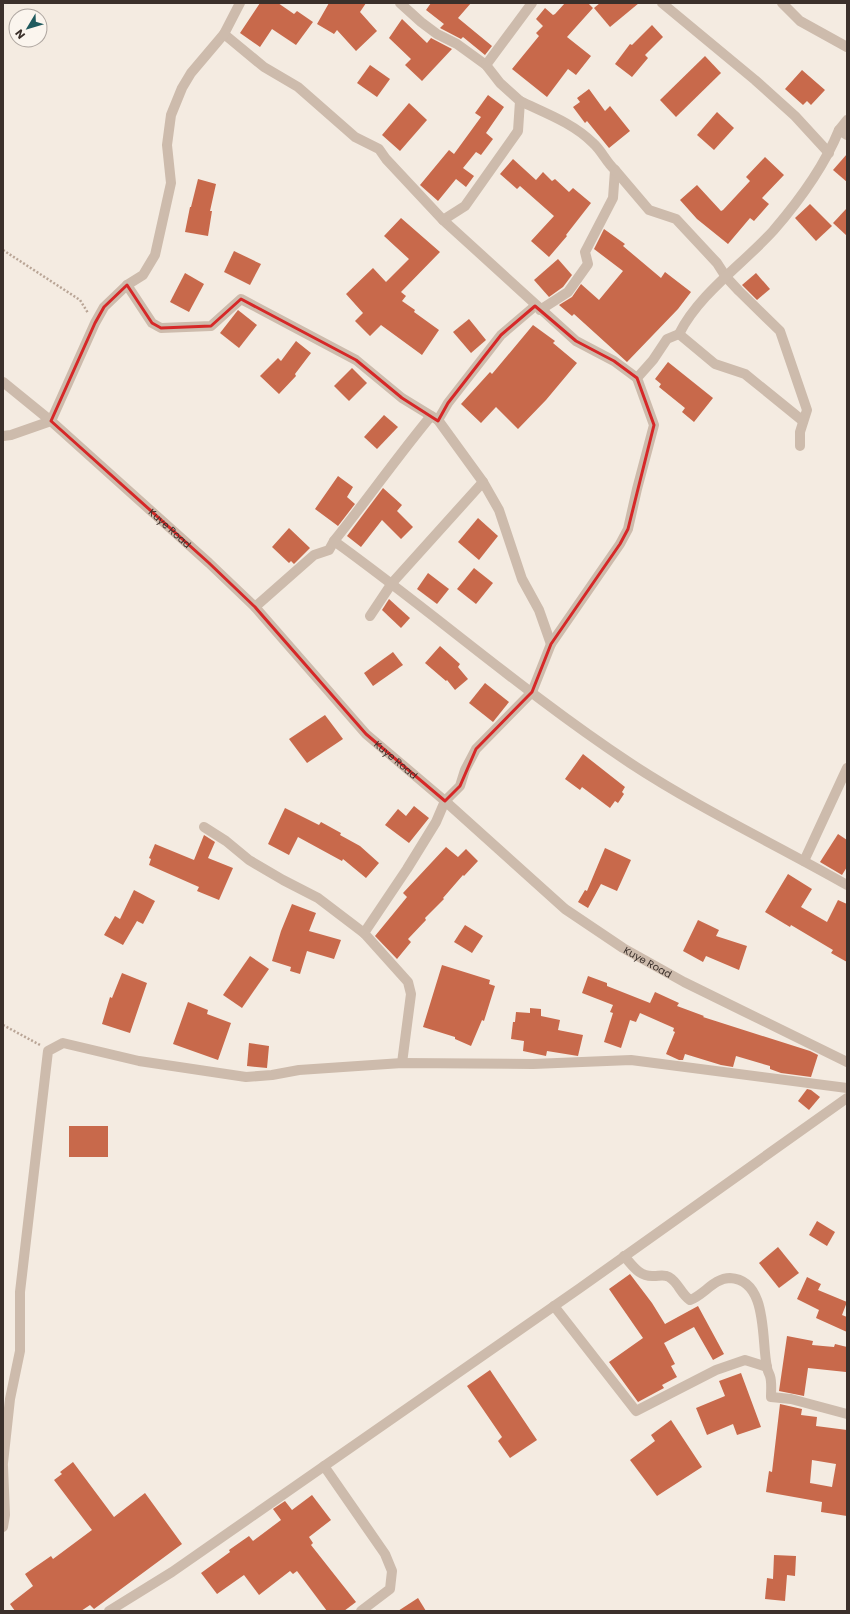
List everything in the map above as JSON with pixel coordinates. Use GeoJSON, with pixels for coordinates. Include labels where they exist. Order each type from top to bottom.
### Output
{"type":"FeatureCollection","features":[{"type":"Feature","properties":{"kind":"street"},"geometry":{"type":"LineString","coordinates":[[3,436],[51,421],[95,323],[104,307],[127,285],[143,275],[155,255],[171,183],[167,145],[171,115],[182,88],[191,72],[224,34],[240,3]]}},
{"type":"Feature","properties":{"kind":"street"},"geometry":{"type":"LineString","coordinates":[[400,3],[426,26],[457,44],[486,65],[500,83],[520,101],[569,125],[594,143],[607,163],[615,170],[649,210],[676,219],[716,263],[726,277],[780,332],[807,410],[800,432],[800,446]]}},
{"type":"Feature","properties":{"kind":"street"},"geometry":{"type":"LineString","coordinates":[[486,65],[532,3]]}},
{"type":"Feature","properties":{"kind":"street"},"geometry":{"type":"LineString","coordinates":[[662,3],[761,85],[795,116],[829,153]]}},
{"type":"Feature","properties":{"kind":"street"},"geometry":{"type":"LineString","coordinates":[[782,3],[800,22],[847,47]]}},
{"type":"Feature","properties":{"kind":"street"},"geometry":{"type":"LineString","coordinates":[[224,34],[264,67],[298,87],[355,137],[379,149],[386,159],[443,220],[538,308],[576,341],[614,361],[637,378],[654,425],[636,490],[628,530],[620,544],[551,644],[532,692],[476,749],[465,770],[460,786],[445,801],[436,822],[407,869],[364,933]]}},
{"type":"Feature","properties":{"kind":"street"},"geometry":{"type":"LineString","coordinates":[[443,220],[465,206],[518,131],[520,101]]}},
{"type":"Feature","properties":{"kind":"street"},"geometry":{"type":"LineString","coordinates":[[637,378],[654,360],[666,339],[679,334],[685,323],[726,277],[773,231],[802,194],[843,132],[847,120]]}},
{"type":"Feature","properties":{"kind":"street"},"geometry":{"type":"LineString","coordinates":[[255,607],[314,555],[329,550],[334,541],[364,504],[402,450],[435,418],[448,403],[501,335],[538,308],[568,292],[588,264],[585,252],[613,198],[615,170]]}},
{"type":"Feature","properties":{"kind":"street"},"geometry":{"type":"LineString","coordinates":[[127,285],[152,323],[161,328],[211,326],[241,299],[356,360],[402,398],[435,418],[483,482],[499,510],[522,579],[539,610],[551,644]]}},
{"type":"Feature","properties":{"kind":"street"},"geometry":{"type":"LineString","coordinates":[[679,334],[715,364],[745,374],[803,421]]}},
{"type":"Feature","properties":{"kind":"street","name":"Kuye Road"},"geometry":{"type":"LineString","coordinates":[[3,382],[51,421],[209,563],[255,607],[366,734],[445,801],[564,909],[623,948],[684,982],[847,1062]]}},
{"type":"Feature","properties":{"kind":"street"},"geometry":{"type":"LineString","coordinates":[[370,616],[392,583],[483,482]]}},
{"type":"Feature","properties":{"kind":"street"},"geometry":{"type":"LineString","coordinates":[[334,541],[392,583],[532,692],[629,762],[692,802],[847,885]]}},
{"type":"Feature","properties":{"kind":"street"},"geometry":{"type":"LineString","coordinates":[[804,861],[847,768]]}},
{"type":"Feature","properties":{"kind":"street"},"geometry":{"type":"LineString","coordinates":[[204,827],[226,840],[249,860],[318,898],[364,933],[408,982],[411,994],[402,1063]]}},
{"type":"Feature","properties":{"kind":"street"},"geometry":{"type":"LineString","coordinates":[[3,1463],[10,1399],[20,1351],[20,1292],[48,1051],[63,1043],[139,1061],[246,1077],[272,1075],[299,1070],[402,1063],[533,1064],[631,1060],[847,1088]]}},
{"type":"Feature","properties":{"kind":"street"},"geometry":{"type":"LineString","coordinates":[[109,1611],[172,1572],[554,1306],[847,1098]]}},
{"type":"Feature","properties":{"kind":"street"},"geometry":{"type":"LineString","coordinates":[[624,1256],[638,1272],[645,1276],[664,1275],[670,1277],[684,1296],[690,1300],[696,1298],[719,1280],[730,1278],[741,1281],[750,1289],[761,1310],[767,1367],[771,1377],[771,1397],[791,1399],[847,1414]]}},
{"type":"Feature","properties":{"kind":"street"},"geometry":{"type":"LineString","coordinates":[[554,1306],[636,1411],[716,1370],[745,1360],[767,1367]]}},
{"type":"Feature","properties":{"kind":"street"},"geometry":{"type":"LineString","coordinates":[[3,1466],[5,1515],[3,1527]]}},
{"type":"Feature","properties":{"kind":"street"},"geometry":{"type":"LineString","coordinates":[[324,1466],[385,1554],[392,1571],[390,1589],[361,1611]]}},
{"type":"Feature","properties":{"kind":"path"},"geometry":{"type":"LineString","coordinates":[[3,250],[80,300],[95,323]]}},
{"type":"Feature","properties":{"kind":"path"},"geometry":{"type":"LineString","coordinates":[[3,1025],[43,1046]]}},
{"type":"Feature","properties":{"kind":"highlighted area"},"geometry":{"type":"Polygon","coordinates":[[[127,285],[152,323],[161,328],[211,326],[241,299],[356,360],[402,398],[438,421],[448,403],[501,335],[535,306],[576,341],[614,361],[637,378],[654,425],[628,529],[620,544],[551,644],[532,692],[476,749],[460,786],[445,801],[366,734],[255,607],[209,563],[51,421],[95,323],[104,307],[127,285]]]}},
{"type":"Feature","properties":{"kind":"building"},"geometry":{"type":"Polygon","coordinates":[[[260,3],[278,3],[294,14],[297,11],[313,22],[296,45],[272,29],[260,47],[240,33],[260,3]]]}},
{"type":"Feature","properties":{"kind":"building"},"geometry":{"type":"Polygon","coordinates":[[[329,3],[366,3],[360,12],[377,31],[356,51],[337,30],[334,34],[317,24],[329,3]]]}},
{"type":"Feature","properties":{"kind":"building"},"geometry":{"type":"Polygon","coordinates":[[[431,3],[471,3],[458,18],[492,46],[485,55],[463,37],[461,39],[440,28],[444,24],[426,10],[431,3]]]}},
{"type":"Feature","properties":{"kind":"building"},"geometry":{"type":"Polygon","coordinates":[[[565,3],[588,3],[593,8],[567,37],[591,56],[576,75],[568,69],[547,97],[512,69],[539,36],[536,33],[543,26],[536,19],[545,8],[553,15],[565,3]]]}},
{"type":"Feature","properties":{"kind":"building"},"geometry":{"type":"Polygon","coordinates":[[[600,3],[639,3],[610,27],[594,8],[600,3]]]}},
{"type":"Feature","properties":{"kind":"building"},"geometry":{"type":"Polygon","coordinates":[[[402,19],[427,43],[431,38],[452,49],[422,81],[405,65],[411,59],[389,38],[402,19]]]}},
{"type":"Feature","properties":{"kind":"building"},"geometry":{"type":"Polygon","coordinates":[[[652,25],[663,37],[645,55],[648,58],[632,77],[615,64],[630,44],[632,45],[652,25]]]}},
{"type":"Feature","properties":{"kind":"building"},"geometry":{"type":"Polygon","coordinates":[[[705,56],[721,73],[676,117],[660,100],[705,56]]]}},
{"type":"Feature","properties":{"kind":"building"},"geometry":{"type":"Polygon","coordinates":[[[370,65],[390,79],[377,97],[357,83],[370,65]]]}},
{"type":"Feature","properties":{"kind":"building"},"geometry":{"type":"Polygon","coordinates":[[[802,70],[825,90],[811,105],[807,101],[803,105],[785,89],[802,70]]]}},
{"type":"Feature","properties":{"kind":"building"},"geometry":{"type":"Polygon","coordinates":[[[589,89],[605,111],[610,106],[630,131],[609,148],[587,121],[585,123],[573,107],[580,102],[577,98],[589,89]]]}},
{"type":"Feature","properties":{"kind":"building"},"geometry":{"type":"Polygon","coordinates":[[[488,95],[504,107],[486,133],[493,139],[481,155],[476,152],[463,168],[474,176],[466,187],[456,179],[438,201],[420,185],[449,150],[454,154],[481,117],[475,113],[488,95]]]}},
{"type":"Feature","properties":{"kind":"building"},"geometry":{"type":"Polygon","coordinates":[[[409,103],[427,120],[400,151],[382,135],[409,103]]]}},
{"type":"Feature","properties":{"kind":"building"},"geometry":{"type":"Polygon","coordinates":[[[717,112],[734,128],[714,150],[697,135],[717,112]]]}},
{"type":"Feature","properties":{"kind":"building"},"geometry":{"type":"Polygon","coordinates":[[[847,154],[847,182],[833,170],[847,154]]]}},
{"type":"Feature","properties":{"kind":"building"},"geometry":{"type":"Polygon","coordinates":[[[765,157],[784,175],[762,198],[769,204],[754,221],[750,218],[728,244],[697,219],[680,200],[697,185],[721,211],[723,210],[750,181],[746,177],[765,157]]]}},
{"type":"Feature","properties":{"kind":"building"},"geometry":{"type":"Polygon","coordinates":[[[513,159],[536,180],[543,172],[552,181],[555,179],[569,192],[573,188],[591,203],[566,235],[567,236],[549,257],[531,241],[554,216],[520,186],[517,189],[500,174],[513,159]]]}},
{"type":"Feature","properties":{"kind":"building"},"geometry":{"type":"Polygon","coordinates":[[[198,179],[216,184],[210,211],[212,211],[208,236],[185,232],[198,179]]]}},
{"type":"Feature","properties":{"kind":"building"},"geometry":{"type":"Polygon","coordinates":[[[810,204],[832,226],[816,241],[795,218],[810,204]]]}},
{"type":"Feature","properties":{"kind":"building"},"geometry":{"type":"Polygon","coordinates":[[[847,208],[847,236],[833,223],[847,208]]]}},
{"type":"Feature","properties":{"kind":"building"},"geometry":{"type":"Polygon","coordinates":[[[401,218],[440,252],[401,292],[406,296],[402,301],[415,310],[414,312],[439,330],[422,355],[381,325],[370,336],[355,321],[363,313],[346,294],[373,268],[386,282],[409,259],[384,236],[401,218]]]}},
{"type":"Feature","properties":{"kind":"building"},"geometry":{"type":"Polygon","coordinates":[[[604,229],[625,244],[623,246],[661,278],[665,272],[691,292],[678,309],[627,362],[574,314],[572,316],[559,305],[572,297],[581,284],[599,300],[623,271],[594,249],[604,229]]]}},
{"type":"Feature","properties":{"kind":"building"},"geometry":{"type":"Polygon","coordinates":[[[234,251],[261,264],[250,285],[224,272],[234,251]]]}},
{"type":"Feature","properties":{"kind":"building"},"geometry":{"type":"Polygon","coordinates":[[[558,259],[572,275],[563,287],[549,297],[534,280],[558,259]]]}},
{"type":"Feature","properties":{"kind":"building"},"geometry":{"type":"Polygon","coordinates":[[[185,273],[204,284],[189,312],[170,302],[185,273]]]}},
{"type":"Feature","properties":{"kind":"building"},"geometry":{"type":"Polygon","coordinates":[[[756,273],[770,289],[757,300],[742,285],[756,273]]]}},
{"type":"Feature","properties":{"kind":"building"},"geometry":{"type":"Polygon","coordinates":[[[238,310],[257,325],[239,348],[220,333],[238,310]]]}},
{"type":"Feature","properties":{"kind":"building"},"geometry":{"type":"Polygon","coordinates":[[[469,319],[486,340],[471,353],[453,332],[469,319]]]}},
{"type":"Feature","properties":{"kind":"building"},"geometry":{"type":"Polygon","coordinates":[[[533,325],[555,341],[553,343],[577,363],[546,400],[518,429],[496,407],[481,423],[461,404],[490,372],[492,374],[533,325]]]}},
{"type":"Feature","properties":{"kind":"building"},"geometry":{"type":"Polygon","coordinates":[[[296,341],[311,353],[295,374],[296,376],[279,394],[260,376],[278,358],[281,361],[296,341]]]}},
{"type":"Feature","properties":{"kind":"building"},"geometry":{"type":"Polygon","coordinates":[[[668,362],[713,398],[694,422],[682,412],[685,408],[659,387],[661,384],[655,379],[668,362]]]}},
{"type":"Feature","properties":{"kind":"building"},"geometry":{"type":"Polygon","coordinates":[[[352,368],[367,383],[349,401],[334,386],[352,368]]]}},
{"type":"Feature","properties":{"kind":"building"},"geometry":{"type":"Polygon","coordinates":[[[384,415],[398,427],[377,449],[364,437],[384,415]]]}},
{"type":"Feature","properties":{"kind":"building"},"geometry":{"type":"Polygon","coordinates":[[[338,476],[353,487],[347,497],[355,504],[338,526],[315,509],[338,476]]]}},
{"type":"Feature","properties":{"kind":"building"},"geometry":{"type":"Polygon","coordinates":[[[383,488],[402,505],[397,511],[413,527],[401,539],[382,520],[361,547],[347,536],[383,488]]]}},
{"type":"Feature","properties":{"kind":"building"},"geometry":{"type":"Polygon","coordinates":[[[478,518],[498,536],[479,560],[458,542],[478,518]]]}},
{"type":"Feature","properties":{"kind":"building"},"geometry":{"type":"Polygon","coordinates":[[[289,528],[310,548],[294,564],[291,561],[289,563],[272,547],[289,528]]]}},
{"type":"Feature","properties":{"kind":"building"},"geometry":{"type":"Polygon","coordinates":[[[474,568],[493,583],[476,604],[457,589],[474,568]]]}},
{"type":"Feature","properties":{"kind":"building"},"geometry":{"type":"Polygon","coordinates":[[[428,573],[449,589],[437,604],[417,589],[428,573]]]}},
{"type":"Feature","properties":{"kind":"building"},"geometry":{"type":"Polygon","coordinates":[[[389,599],[410,618],[401,628],[382,610],[389,599]]]}},
{"type":"Feature","properties":{"kind":"building"},"geometry":{"type":"Polygon","coordinates":[[[440,646],[460,664],[458,667],[468,679],[455,690],[447,680],[446,681],[425,663],[440,646]]]}},
{"type":"Feature","properties":{"kind":"building"},"geometry":{"type":"Polygon","coordinates":[[[393,652],[403,665],[373,686],[364,673],[393,652]]]}},
{"type":"Feature","properties":{"kind":"building"},"geometry":{"type":"Polygon","coordinates":[[[485,683],[509,702],[493,722],[469,703],[485,683]]]}},
{"type":"Feature","properties":{"kind":"building"},"geometry":{"type":"Polygon","coordinates":[[[325,715],[343,739],[307,763],[289,739],[325,715]]]}},
{"type":"Feature","properties":{"kind":"building"},"geometry":{"type":"Polygon","coordinates":[[[583,754],[625,787],[622,792],[624,794],[618,803],[615,801],[610,808],[582,787],[580,790],[565,779],[583,754]]]}},
{"type":"Feature","properties":{"kind":"building"},"geometry":{"type":"Polygon","coordinates":[[[414,806],[429,818],[409,843],[385,825],[398,809],[406,816],[414,806]]]}},
{"type":"Feature","properties":{"kind":"building"},"geometry":{"type":"Polygon","coordinates":[[[285,808],[319,825],[321,822],[341,833],[340,835],[360,846],[379,863],[366,878],[343,859],[342,861],[298,837],[289,855],[268,844],[285,808]]]}},
{"type":"Feature","properties":{"kind":"building"},"geometry":{"type":"Polygon","coordinates":[[[838,834],[847,840],[847,867],[842,875],[820,862],[838,834]]]}},
{"type":"Feature","properties":{"kind":"building"},"geometry":{"type":"Polygon","coordinates":[[[204,835],[215,842],[208,858],[233,868],[219,900],[197,891],[199,887],[149,865],[151,859],[149,858],[155,844],[194,860],[204,835]]]}},
{"type":"Feature","properties":{"kind":"building"},"geometry":{"type":"Polygon","coordinates":[[[446,847],[458,857],[466,849],[478,861],[464,876],[463,875],[443,898],[444,899],[425,918],[426,920],[408,939],[411,942],[397,959],[375,936],[407,897],[403,893],[446,847]]]}},
{"type":"Feature","properties":{"kind":"building"},"geometry":{"type":"Polygon","coordinates":[[[605,848],[631,860],[617,891],[601,884],[588,908],[578,902],[585,890],[587,891],[605,848]]]}},
{"type":"Feature","properties":{"kind":"building"},"geometry":{"type":"Polygon","coordinates":[[[788,874],[812,889],[801,907],[827,922],[838,900],[847,904],[847,962],[831,953],[833,950],[791,925],[790,927],[765,912],[788,874]]]}},
{"type":"Feature","properties":{"kind":"building"},"geometry":{"type":"Polygon","coordinates":[[[134,890],[155,901],[143,924],[137,921],[123,945],[104,935],[115,916],[120,919],[134,890]]]}},
{"type":"Feature","properties":{"kind":"building"},"geometry":{"type":"Polygon","coordinates":[[[292,904],[316,913],[309,931],[341,940],[334,959],[307,951],[300,974],[290,971],[291,967],[272,961],[281,931],[292,904]]]}},
{"type":"Feature","properties":{"kind":"building"},"geometry":{"type":"Polygon","coordinates":[[[698,920],[719,930],[716,936],[747,946],[739,970],[706,956],[703,962],[683,951],[698,920]]]}},
{"type":"Feature","properties":{"kind":"building"},"geometry":{"type":"Polygon","coordinates":[[[465,925],[483,936],[472,953],[454,942],[465,925]]]}},
{"type":"Feature","properties":{"kind":"building"},"geometry":{"type":"Polygon","coordinates":[[[250,956],[269,969],[242,1008],[223,995],[250,956]]]}},
{"type":"Feature","properties":{"kind":"building"},"geometry":{"type":"Polygon","coordinates":[[[442,965],[490,980],[489,984],[495,986],[484,1021],[482,1020],[471,1046],[455,1039],[455,1037],[423,1027],[442,965]]]}},
{"type":"Feature","properties":{"kind":"building"},"geometry":{"type":"Polygon","coordinates":[[[122,973],[147,983],[130,1033],[102,1024],[110,997],[112,998],[122,973]]]}},
{"type":"Feature","properties":{"kind":"building"},"geometry":{"type":"Polygon","coordinates":[[[588,976],[607,983],[607,986],[650,1003],[655,992],[679,1003],[677,1006],[704,1016],[703,1017],[810,1051],[818,1055],[811,1077],[781,1073],[770,1069],[770,1066],[736,1056],[733,1067],[721,1065],[685,1054],[683,1060],[679,1060],[666,1054],[675,1032],[673,1031],[674,1028],[640,1013],[636,1022],[630,1020],[621,1048],[604,1042],[613,1013],[610,1012],[613,1005],[582,993],[588,976]]]}},
{"type":"Feature","properties":{"kind":"building"},"geometry":{"type":"Polygon","coordinates":[[[188,1002],[208,1010],[207,1014],[231,1023],[218,1060],[173,1044],[188,1002]]]}},
{"type":"Feature","properties":{"kind":"building"},"geometry":{"type":"Polygon","coordinates":[[[530,1008],[541,1009],[541,1016],[560,1020],[558,1030],[583,1035],[578,1056],[547,1051],[546,1056],[523,1051],[524,1041],[511,1039],[516,1012],[530,1013],[530,1008]]]}},
{"type":"Feature","properties":{"kind":"building"},"geometry":{"type":"Polygon","coordinates":[[[249,1043],[269,1046],[267,1068],[247,1066],[249,1043]]]}},
{"type":"Feature","properties":{"kind":"building"},"geometry":{"type":"Polygon","coordinates":[[[807,1089],[811,1090],[820,1097],[809,1110],[798,1101],[807,1089]]]}},
{"type":"Feature","properties":{"kind":"building"},"geometry":{"type":"Polygon","coordinates":[[[69,1126],[108,1126],[108,1157],[69,1157],[69,1126]]]}},
{"type":"Feature","properties":{"kind":"building"},"geometry":{"type":"Polygon","coordinates":[[[817,1221],[835,1232],[827,1246],[809,1235],[817,1221]]]}},
{"type":"Feature","properties":{"kind":"building"},"geometry":{"type":"Polygon","coordinates":[[[778,1247],[799,1273],[779,1288],[759,1263],[778,1247]]]}},
{"type":"Feature","properties":{"kind":"building"},"geometry":{"type":"Polygon","coordinates":[[[630,1274],[652,1303],[665,1324],[698,1306],[724,1354],[713,1360],[694,1327],[664,1343],[675,1364],[671,1366],[677,1377],[662,1385],[664,1388],[638,1402],[609,1362],[643,1338],[609,1289],[630,1274]]]}},
{"type":"Feature","properties":{"kind":"building"},"geometry":{"type":"Polygon","coordinates":[[[807,1277],[821,1284],[818,1290],[847,1302],[842,1315],[847,1317],[847,1332],[816,1318],[819,1310],[797,1299],[807,1277]]]}},
{"type":"Feature","properties":{"kind":"building"},"geometry":{"type":"Polygon","coordinates":[[[787,1336],[813,1341],[812,1345],[834,1347],[835,1344],[847,1347],[846,1372],[808,1368],[804,1396],[779,1391],[787,1336]]]}},
{"type":"Feature","properties":{"kind":"building"},"geometry":{"type":"Polygon","coordinates":[[[490,1370],[537,1440],[510,1458],[498,1441],[502,1437],[467,1386],[490,1370]]]}},
{"type":"Feature","properties":{"kind":"building"},"geometry":{"type":"Polygon","coordinates":[[[741,1373],[761,1427],[737,1435],[733,1424],[707,1435],[696,1408],[725,1396],[719,1381],[741,1373]]]}},
{"type":"Feature","properties":{"kind":"building"},"geometry":{"type":"Polygon","coordinates":[[[780,1404],[802,1409],[801,1415],[817,1417],[816,1426],[847,1430],[847,1516],[821,1512],[822,1502],[766,1492],[769,1471],[772,1472],[780,1404]],[[812,1460],[810,1483],[832,1487],[836,1464],[812,1460]]]}},
{"type":"Feature","properties":{"kind":"building"},"geometry":{"type":"Polygon","coordinates":[[[671,1420],[702,1467],[657,1496],[630,1460],[655,1441],[651,1435],[671,1420]]]}},
{"type":"Feature","properties":{"kind":"building"},"geometry":{"type":"Polygon","coordinates":[[[73,1462],[114,1517],[145,1493],[182,1544],[94,1609],[90,1605],[81,1611],[15,1611],[10,1604],[33,1586],[25,1574],[51,1556],[53,1559],[92,1530],[54,1480],[62,1474],[60,1472],[73,1462]]]}},
{"type":"Feature","properties":{"kind":"building"},"geometry":{"type":"Polygon","coordinates":[[[312,1495],[331,1520],[309,1537],[313,1543],[311,1545],[356,1602],[344,1611],[327,1611],[297,1571],[293,1574],[290,1571],[259,1595],[244,1575],[217,1594],[201,1573],[249,1536],[253,1541],[281,1520],[273,1509],[285,1501],[292,1510],[312,1495]]]}},
{"type":"Feature","properties":{"kind":"building"},"geometry":{"type":"Polygon","coordinates":[[[774,1555],[796,1556],[795,1576],[787,1575],[785,1601],[765,1599],[767,1578],[773,1579],[774,1555]]]}},
{"type":"Feature","properties":{"kind":"building"},"geometry":{"type":"Polygon","coordinates":[[[418,1598],[426,1611],[398,1611],[418,1598]]]}}]}
